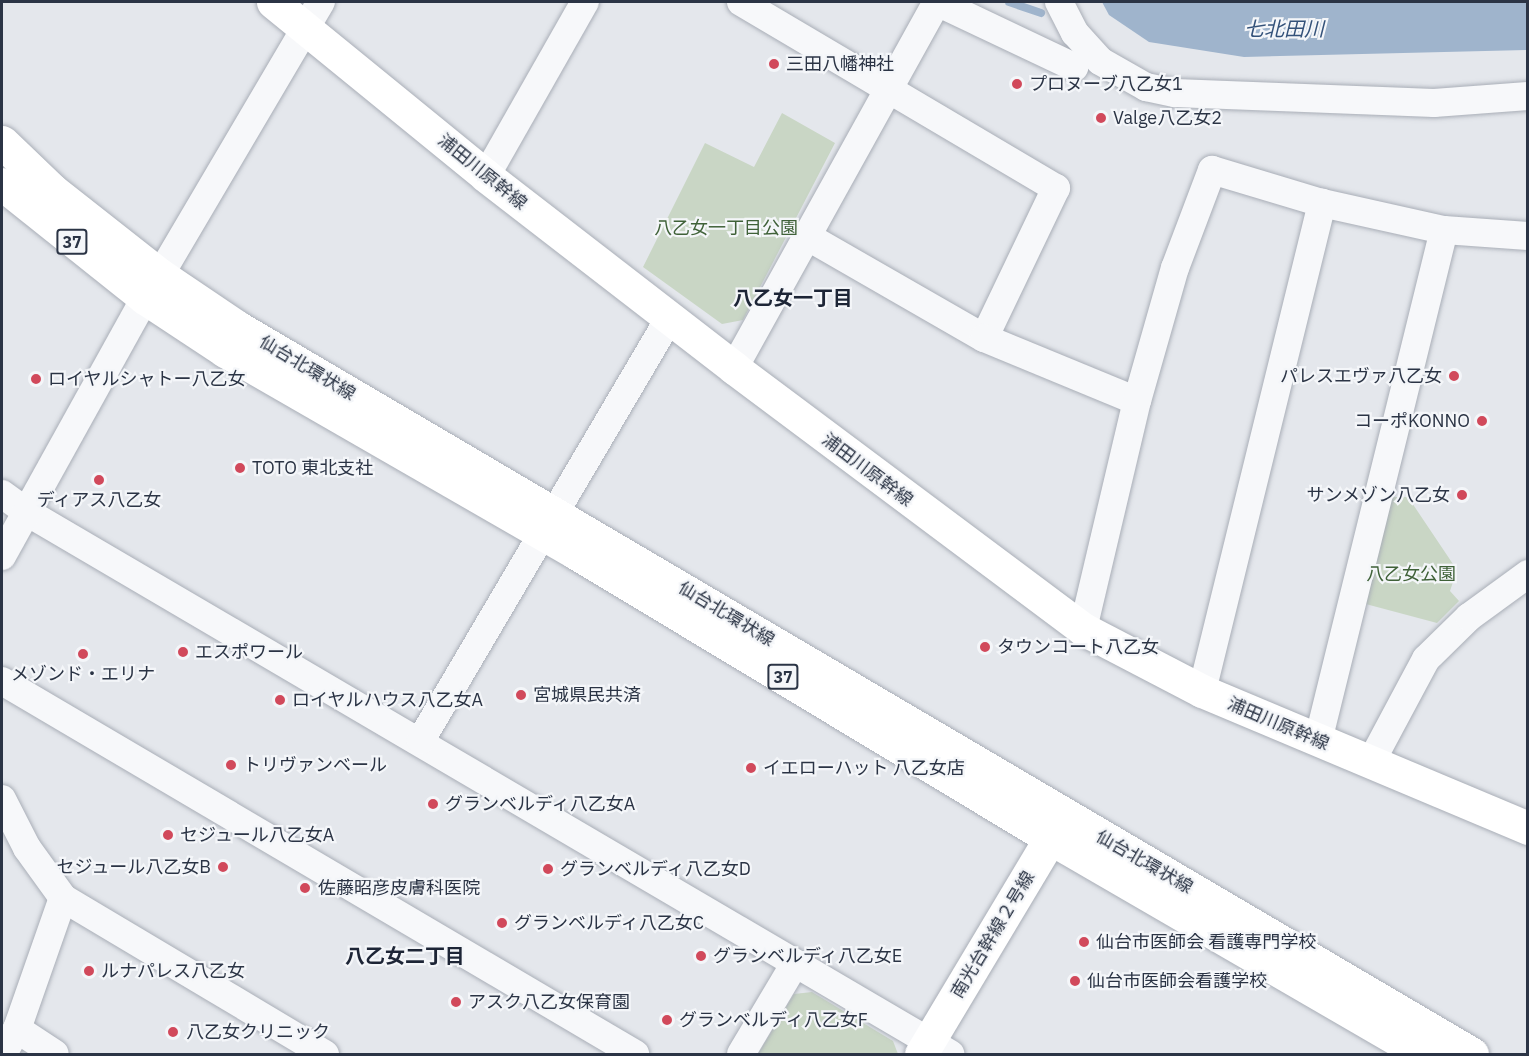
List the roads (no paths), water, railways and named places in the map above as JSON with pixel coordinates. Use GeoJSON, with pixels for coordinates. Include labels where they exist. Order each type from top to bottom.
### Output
{"type":"FeatureCollection","features":[{"type":"Feature","properties":{"kind":"main road","name":"浦田川原幹線"},"geometry":{"type":"LineString","coordinates":[[273,2],[313,15],[486,176],[734,368],[1083,629],[1202,692],[1527,828]]}},
{"type":"Feature","properties":{"kind":"main road","name":"仙台北環状線"},"geometry":{"type":"LineString","coordinates":[[2,142],[153,286],[225,351],[549,523],[1057,826],[1422,1054]]}},
{"type":"Feature","properties":{"kind":"main road","name":"仙台北環状線"},"geometry":{"type":"LineString","coordinates":[[2,184],[153,286]]}},
{"type":"Feature","properties":{"kind":"main road","name":"仙台北環状線"},"geometry":{"type":"LineString","coordinates":[[1057,826],[1472,1054]]}},
{"type":"Feature","properties":{"kind":"main road","name":"南光台幹線２号線"},"geometry":{"type":"LineString","coordinates":[[933,1050],[1057,826]]}},
{"type":"Feature","properties":{"kind":"street"},"geometry":{"type":"LineString","coordinates":[[486,176],[585,2]]}},
{"type":"Feature","properties":{"kind":"street"},"geometry":{"type":"LineString","coordinates":[[741,2],[1056,188],[984,338]]}},
{"type":"Feature","properties":{"kind":"street"},"geometry":{"type":"LineString","coordinates":[[734,368],[886,87],[938,2],[1074,67]]}},
{"type":"Feature","properties":{"kind":"street"},"geometry":{"type":"LineString","coordinates":[[1059,2],[1075,33],[1100,61],[1146,87],[1175,93],[1434,103],[1527,96]]}},
{"type":"Feature","properties":{"kind":"street"},"geometry":{"type":"LineString","coordinates":[[2,556],[25,511],[153,286],[313,15]]}},
{"type":"Feature","properties":{"kind":"street"},"geometry":{"type":"LineString","coordinates":[[1083,629],[1137,400],[1174,268],[1212,170],[1322,203],[1444,230],[1527,236]]}},
{"type":"Feature","properties":{"kind":"street"},"geometry":{"type":"LineString","coordinates":[[1202,692],[1322,203]]}},
{"type":"Feature","properties":{"kind":"street"},"geometry":{"type":"LineString","coordinates":[[1318,741],[1444,230]]}},
{"type":"Feature","properties":{"kind":"street"},"geometry":{"type":"LineString","coordinates":[[806,235],[984,338],[1137,400]]}},
{"type":"Feature","properties":{"kind":"street"},"geometry":{"type":"LineString","coordinates":[[421,741],[670,318]]}},
{"type":"Feature","properties":{"kind":"street"},"geometry":{"type":"LineString","coordinates":[[2,494],[25,511],[421,741],[933,1050]]}},
{"type":"Feature","properties":{"kind":"street"},"geometry":{"type":"LineString","coordinates":[[1371,762],[1426,660],[1469,617],[1527,574]]}},
{"type":"Feature","properties":{"kind":"street"},"geometry":{"type":"LineString","coordinates":[[2,681],[635,1054]]}},
{"type":"Feature","properties":{"kind":"street"},"geometry":{"type":"LineString","coordinates":[[2,799],[27,848],[63,898],[325,1054]]}},
{"type":"Feature","properties":{"kind":"street"},"geometry":{"type":"LineString","coordinates":[[3,1054],[17,1029],[63,898]]}},
{"type":"Feature","properties":{"kind":"street"},"geometry":{"type":"LineString","coordinates":[[741,1054],[794,965]]}},
{"type":"Feature","properties":{"kind":"street"},"geometry":{"type":"LineString","coordinates":[[17,1029],[55,1054]]}},
{"type":"Feature","properties":{"kind":"water","name":"七北田川"},"geometry":{"type":"Polygon","coordinates":[[[1102,2],[1527,2],[1527,50],[1244,57],[1149,42],[1109,15],[1102,2]]]}},
{"type":"Feature","properties":{"kind":"waterway"},"geometry":{"type":"LineString","coordinates":[[1009,2],[1041,13]]}},
{"type":"Feature","properties":{"kind":"place","name":"三田八幡神社"},"geometry":{"type":"Point","coordinates":[774,64]}},
{"type":"Feature","properties":{"kind":"place","name":"プロヌーブ八乙女1"},"geometry":{"type":"Point","coordinates":[1017,84]}},
{"type":"Feature","properties":{"kind":"place","name":"Valge八乙女2"},"geometry":{"type":"Point","coordinates":[1101,118]}},
{"type":"Feature","properties":{"kind":"place","name":"パレスエヴァ八乙女"},"geometry":{"type":"Point","coordinates":[1454,376]}},
{"type":"Feature","properties":{"kind":"place","name":"ロイヤルシャトー八乙女"},"geometry":{"type":"Point","coordinates":[36,379]}},
{"type":"Feature","properties":{"kind":"place","name":"コーポKONNO"},"geometry":{"type":"Point","coordinates":[1482,421]}},
{"type":"Feature","properties":{"kind":"place","name":"TOTO 東北支社"},"geometry":{"type":"Point","coordinates":[240,468]}},
{"type":"Feature","properties":{"kind":"place","name":"ディアス八乙女"},"geometry":{"type":"Point","coordinates":[99,480]}},
{"type":"Feature","properties":{"kind":"place","name":"サンメゾン八乙女"},"geometry":{"type":"Point","coordinates":[1462,495]}},
{"type":"Feature","properties":{"kind":"place","name":"タウンコート八乙女"},"geometry":{"type":"Point","coordinates":[985,647]}},
{"type":"Feature","properties":{"kind":"place","name":"エスポワール"},"geometry":{"type":"Point","coordinates":[183,652]}},
{"type":"Feature","properties":{"kind":"place","name":"メゾンド・エリナ"},"geometry":{"type":"Point","coordinates":[83,654]}},
{"type":"Feature","properties":{"kind":"place","name":"宮城県民共済"},"geometry":{"type":"Point","coordinates":[521,695]}},
{"type":"Feature","properties":{"kind":"place","name":"ロイヤルハウス八乙女A"},"geometry":{"type":"Point","coordinates":[280,700]}},
{"type":"Feature","properties":{"kind":"place","name":"トリヴァンベール"},"geometry":{"type":"Point","coordinates":[231,765]}},
{"type":"Feature","properties":{"kind":"place","name":"イエローハット 八乙女店"},"geometry":{"type":"Point","coordinates":[751,768]}},
{"type":"Feature","properties":{"kind":"place","name":"グランベルディ八乙女A"},"geometry":{"type":"Point","coordinates":[433,804]}},
{"type":"Feature","properties":{"kind":"place","name":"セジュール八乙女A"},"geometry":{"type":"Point","coordinates":[168,835]}},
{"type":"Feature","properties":{"kind":"place","name":"セジュール八乙女B"},"geometry":{"type":"Point","coordinates":[223,867]}},
{"type":"Feature","properties":{"kind":"place","name":"グランベルディ八乙女D"},"geometry":{"type":"Point","coordinates":[548,869]}},
{"type":"Feature","properties":{"kind":"place","name":"佐藤昭彦皮膚科医院"},"geometry":{"type":"Point","coordinates":[305,888]}},
{"type":"Feature","properties":{"kind":"place","name":"グランベルディ八乙女C"},"geometry":{"type":"Point","coordinates":[502,923]}},
{"type":"Feature","properties":{"kind":"place","name":"仙台市医師会 看護専門学校"},"geometry":{"type":"Point","coordinates":[1084,942]}},
{"type":"Feature","properties":{"kind":"place","name":"グランベルディ八乙女E"},"geometry":{"type":"Point","coordinates":[701,956]}},
{"type":"Feature","properties":{"kind":"place","name":"ルナパレス八乙女"},"geometry":{"type":"Point","coordinates":[89,971]}},
{"type":"Feature","properties":{"kind":"place","name":"仙台市医師会看護学校"},"geometry":{"type":"Point","coordinates":[1075,981]}},
{"type":"Feature","properties":{"kind":"place","name":"アスク八乙女保育園"},"geometry":{"type":"Point","coordinates":[456,1002]}},
{"type":"Feature","properties":{"kind":"place","name":"グランベルディ八乙女F"},"geometry":{"type":"Point","coordinates":[667,1020]}},
{"type":"Feature","properties":{"kind":"place","name":"八乙女クリニック"},"geometry":{"type":"Point","coordinates":[173,1032]}},
{"type":"Feature","properties":{"kind":"district","name":"八乙女一丁目"},"geometry":{"type":"Point","coordinates":[793,297]}},
{"type":"Feature","properties":{"kind":"district","name":"八乙女二丁目"},"geometry":{"type":"Point","coordinates":[405,955]}},
{"type":"Feature","properties":{"kind":"park label","name":"八乙女一丁目公園"},"geometry":{"type":"Point","coordinates":[726,228]}},
{"type":"Feature","properties":{"kind":"park label","name":"八乙女公園"},"geometry":{"type":"Point","coordinates":[1411,574]}}]}
